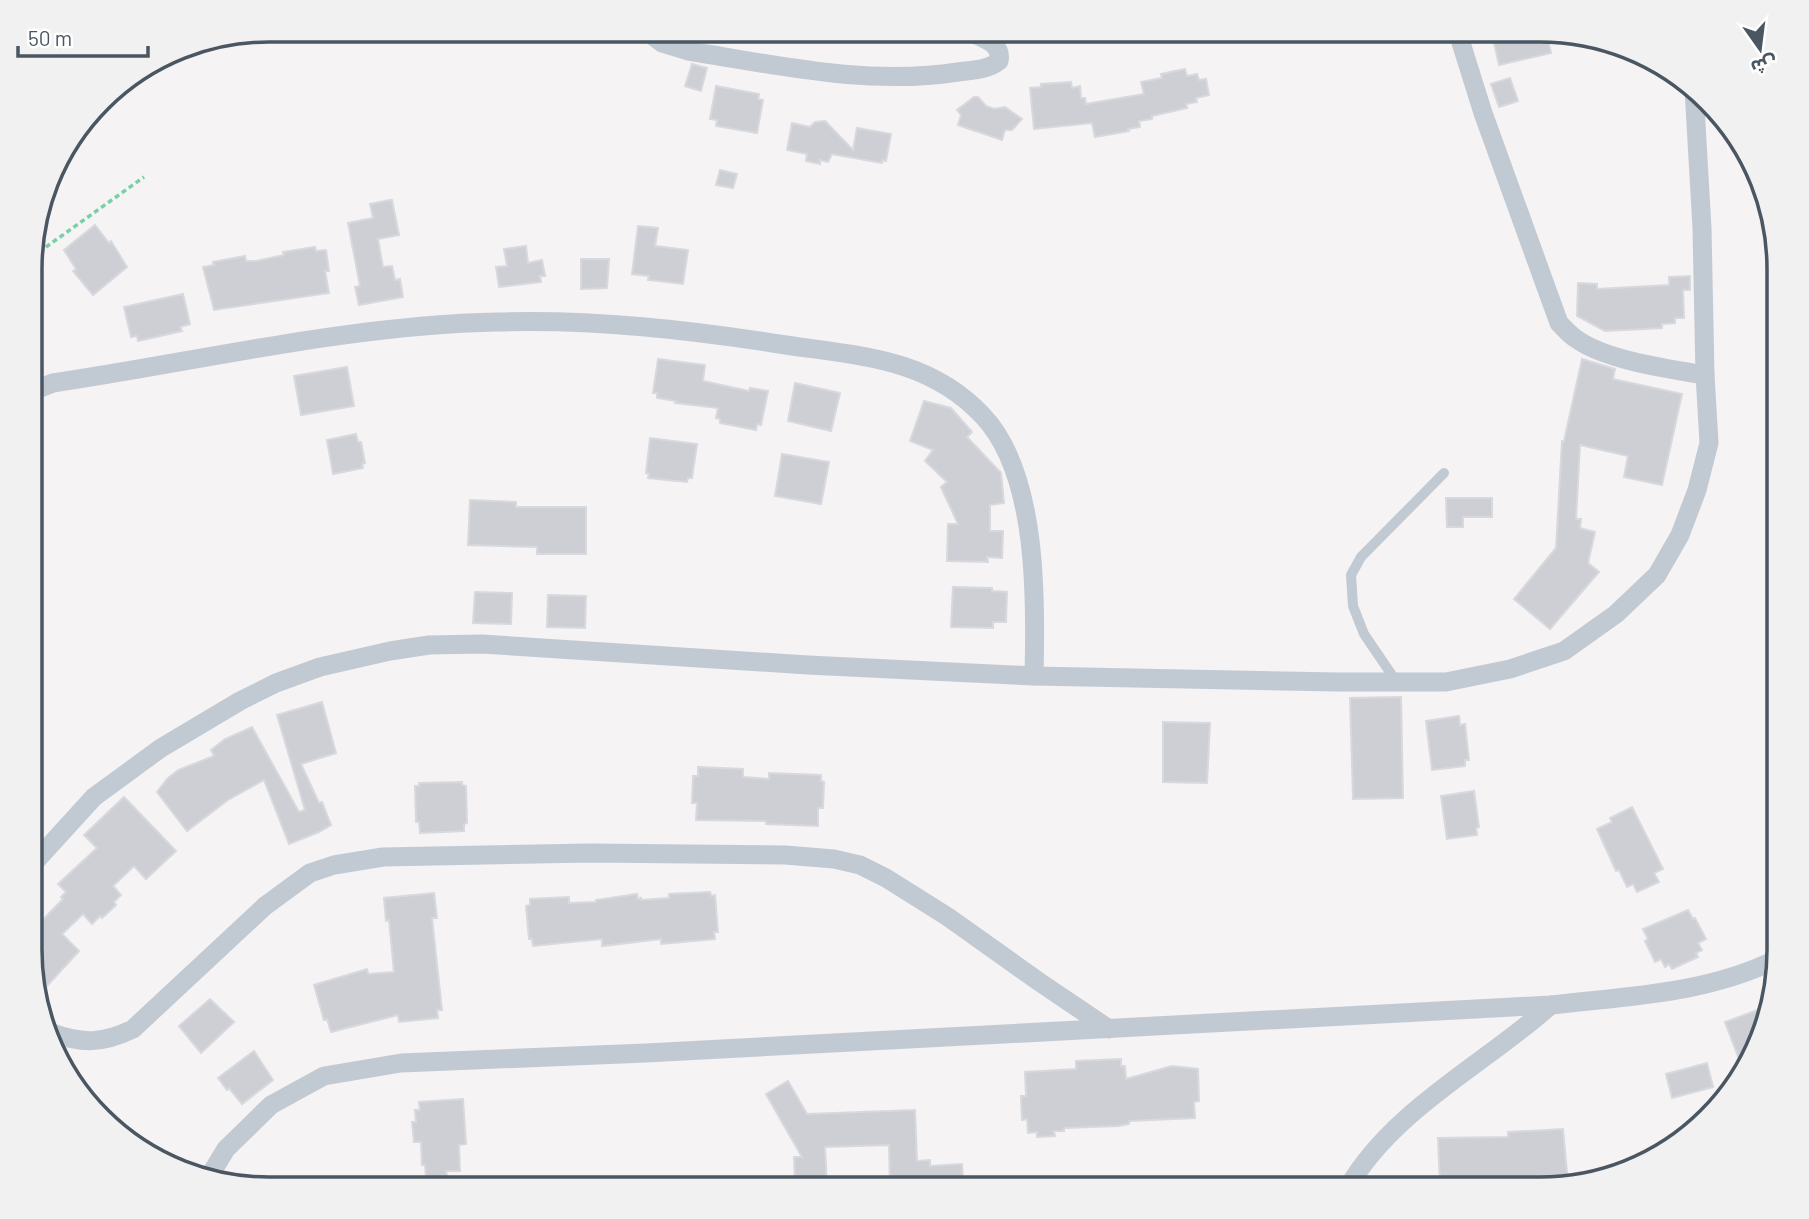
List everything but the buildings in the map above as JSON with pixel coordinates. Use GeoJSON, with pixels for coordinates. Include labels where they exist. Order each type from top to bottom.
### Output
{"type":"FeatureCollection","features":[{"type":"Feature","properties":{"kind":"street"},"geometry":{"type":"LineString","coordinates":[[661,42],[688,51],[866,77],[907,78],[981,69],[999,61],[1000,53],[989,42]]}},
{"type":"Feature","properties":{"kind":"street"},"geometry":{"type":"LineString","coordinates":[[1461,42],[1483,113],[1559,323],[1575,339],[1617,357],[1653,367],[1705,374]]}},
{"type":"Feature","properties":{"kind":"street"},"geometry":{"type":"LineString","coordinates":[[42,854],[94,797],[172,741],[240,701],[276,683],[320,667],[390,650],[429,645],[482,644],[1034,676],[1396,682],[1446,682],[1510,669],[1564,651],[1616,614],[1657,575],[1680,535],[1697,490],[1709,443],[1695,102]]}},
{"type":"Feature","properties":{"kind":"street"},"geometry":{"type":"LineString","coordinates":[[42,387],[53,383],[400,328],[495,321],[569,321],[669,330],[882,359],[928,374],[960,395],[984,417],[1006,450],[1021,489],[1028,533],[1035,641],[1034,676]]}},
{"type":"Feature","properties":{"kind":"street"},"geometry":{"type":"LineString","coordinates":[[58,1035],[94,1042],[115,1038],[133,1029],[265,906],[310,873],[334,865],[383,857],[591,853],[785,855],[834,859],[860,865],[948,917],[1109,1028]]}},
{"type":"Feature","properties":{"kind":"street"},"geometry":{"type":"LineString","coordinates":[[214,1170],[226,1150],[271,1105],[324,1076],[401,1063],[646,1053],[1551,1005],[1692,989],[1767,964]]}},
{"type":"Feature","properties":{"kind":"street"},"geometry":{"type":"LineString","coordinates":[[1355,1177],[1384,1140],[1459,1075],[1525,1028],[1551,1005]]}},
{"type":"Feature","properties":{"kind":"lane"},"geometry":{"type":"LineString","coordinates":[[1396,682],[1364,634],[1353,606],[1351,575],[1361,557],[1444,473]]}},
{"type":"Feature","properties":{"kind":"path"},"geometry":{"type":"LineString","coordinates":[[43,249],[144,177]]}}]}
